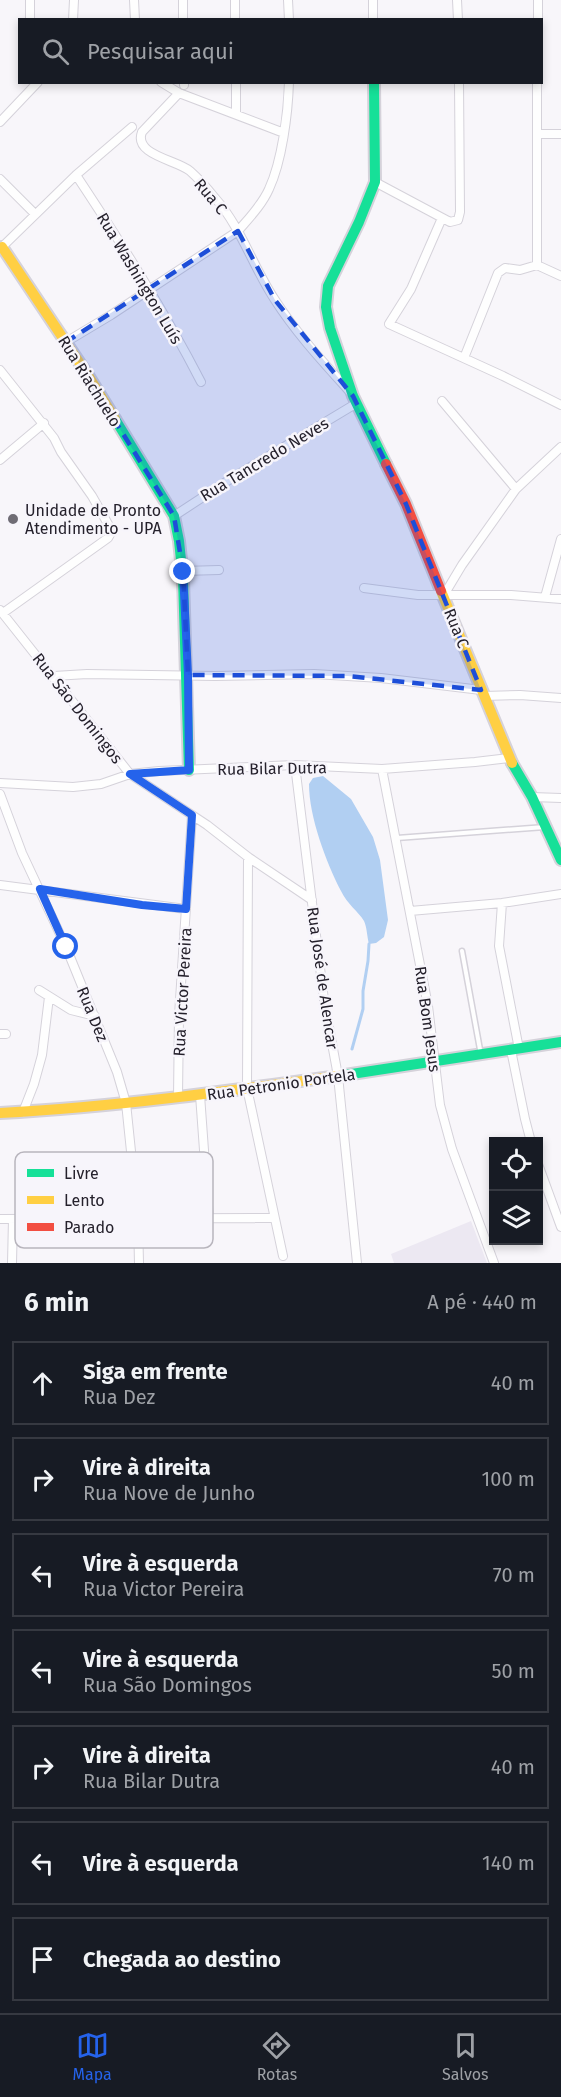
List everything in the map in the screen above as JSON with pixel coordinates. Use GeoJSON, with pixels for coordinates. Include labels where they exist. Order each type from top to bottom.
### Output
{"type":"FeatureCollection","features":[{"type":"Feature","properties":{"kind":"street"},"geometry":{"type":"LineString","coordinates":[[30,0],[30,18]]}},
{"type":"Feature","properties":{"kind":"street"},"geometry":{"type":"LineString","coordinates":[[73,18],[74,0]]}},
{"type":"Feature","properties":{"kind":"street"},"geometry":{"type":"LineString","coordinates":[[134,0],[135,18]]}},
{"type":"Feature","properties":{"kind":"street"},"geometry":{"type":"LineString","coordinates":[[183,0],[183,18]]}},
{"type":"Feature","properties":{"kind":"street"},"geometry":{"type":"LineString","coordinates":[[235,0],[236,18]]}},
{"type":"Feature","properties":{"kind":"street"},"geometry":{"type":"LineString","coordinates":[[288,0],[289,18]]}},
{"type":"Feature","properties":{"kind":"street"},"geometry":{"type":"LineString","coordinates":[[373,0],[373,18]]}},
{"type":"Feature","properties":{"kind":"street"},"geometry":{"type":"LineString","coordinates":[[457,0],[458,18]]}},
{"type":"Feature","properties":{"kind":"street"},"geometry":{"type":"LineString","coordinates":[[538,0],[538,18]]}},
{"type":"Feature","properties":{"kind":"street"},"geometry":{"type":"LineString","coordinates":[[0,122],[36,84]]}},
{"type":"Feature","properties":{"kind":"street"},"geometry":{"type":"LineString","coordinates":[[164,84],[179,93],[284,133]]}},
{"type":"Feature","properties":{"kind":"street"},"geometry":{"type":"LineString","coordinates":[[236,84],[236,113]]}},
{"type":"Feature","properties":{"kind":"street"},"geometry":{"type":"LineString","coordinates":[[66,342],[150,290],[238,231],[252,215],[269,190],[284,133],[289,84]]}},
{"type":"Feature","properties":{"kind":"street"},"geometry":{"type":"LineString","coordinates":[[374,84],[375,182],[453,222],[460,217],[459,84]]}},
{"type":"Feature","properties":{"kind":"street"},"geometry":{"type":"LineString","coordinates":[[537,84],[537,265]]}},
{"type":"Feature","properties":{"kind":"street","name":"Rua C"},"geometry":{"type":"LineString","coordinates":[[179,93],[142,132],[143,146],[191,172],[220,204],[238,231],[250,258],[275,300],[355,400]]}},
{"type":"Feature","properties":{"kind":"street"},"geometry":{"type":"LineString","coordinates":[[1,248],[76,175],[132,127]]}},
{"type":"Feature","properties":{"kind":"street"},"geometry":{"type":"LineString","coordinates":[[537,134],[561,134]]}},
{"type":"Feature","properties":{"kind":"street","name":"Rua Washington Luís"},"geometry":{"type":"LineString","coordinates":[[76,175],[150,290],[201,382]]}},
{"type":"Feature","properties":{"kind":"street"},"geometry":{"type":"LineString","coordinates":[[0,178],[35,214]]}},
{"type":"Feature","properties":{"kind":"street","name":"Rua C"},"geometry":{"type":"LineString","coordinates":[[375,182],[359,222],[328,286],[326,298],[330,328],[355,400],[406,504],[509,758],[532,797],[561,860]]}},
{"type":"Feature","properties":{"kind":"street"},"geometry":{"type":"LineString","coordinates":[[442,218],[411,289],[389,324],[561,405]]}},
{"type":"Feature","properties":{"kind":"street","name":"Rua Riachuelo"},"geometry":{"type":"LineString","coordinates":[[1,248],[66,342],[174,516],[180,540],[183,572],[188,675],[189,770]]}},
{"type":"Feature","properties":{"kind":"street"},"geometry":{"type":"LineString","coordinates":[[464,358],[498,273],[505,268],[520,270],[537,265],[561,276]]}},
{"type":"Feature","properties":{"kind":"street"},"geometry":{"type":"LineString","coordinates":[[0,370],[44,423],[112,528],[112,533],[108,538],[1,612]]}},
{"type":"Feature","properties":{"kind":"street","name":"Rua Tancredo Neves"},"geometry":{"type":"LineString","coordinates":[[174,516],[355,400]]}},
{"type":"Feature","properties":{"kind":"street"},"geometry":{"type":"LineString","coordinates":[[442,401],[516,489]]}},
{"type":"Feature","properties":{"kind":"street"},"geometry":{"type":"LineString","coordinates":[[0,460],[44,423]]}},
{"type":"Feature","properties":{"kind":"street"},"geometry":{"type":"LineString","coordinates":[[444,595],[462,565],[516,489],[561,447]]}},
{"type":"Feature","properties":{"kind":"street"},"geometry":{"type":"LineString","coordinates":[[545,597],[561,539]]}},
{"type":"Feature","properties":{"kind":"street"},"geometry":{"type":"LineString","coordinates":[[183,572],[219,570]]}},
{"type":"Feature","properties":{"kind":"street"},"geometry":{"type":"LineString","coordinates":[[364,588],[401,594],[561,599]]}},
{"type":"Feature","properties":{"kind":"street","name":"Rua São Domingos"},"geometry":{"type":"LineString","coordinates":[[1,612],[130,774],[312,900]]}},
{"type":"Feature","properties":{"kind":"street"},"geometry":{"type":"LineString","coordinates":[[54,676],[87,674],[348,676],[433,683],[482,693],[561,698]]}},
{"type":"Feature","properties":{"kind":"street","name":"Rua Bilar Dutra"},"geometry":{"type":"LineString","coordinates":[[0,783],[73,787],[101,784],[130,774],[189,770],[295,765],[382,769],[509,758]]}},
{"type":"Feature","properties":{"kind":"street","name":"Rua José de Alencar"},"geometry":{"type":"LineString","coordinates":[[295,765],[324,1000],[338,1076],[357,1263]]}},
{"type":"Feature","properties":{"kind":"street","name":"Rua Bom Jesus"},"geometry":{"type":"LineString","coordinates":[[382,769],[428,1006],[434,1063],[446,1128],[494,1263]]}},
{"type":"Feature","properties":{"kind":"street","name":"Rua Dez"},"geometry":{"type":"LineString","coordinates":[[0,794],[22,853],[40,889],[117,1072],[126,1103],[131,1152]]}},
{"type":"Feature","properties":{"kind":"street"},"geometry":{"type":"LineString","coordinates":[[532,797],[561,798]]}},
{"type":"Feature","properties":{"kind":"street","name":"Rua Victor Pereira"},"geometry":{"type":"LineString","coordinates":[[178,1097],[179,1015],[192,815]]}},
{"type":"Feature","properties":{"kind":"street"},"geometry":{"type":"LineString","coordinates":[[248,857],[247,1088],[283,1256]]}},
{"type":"Feature","properties":{"kind":"street"},"geometry":{"type":"LineString","coordinates":[[0,885],[186,909]]}},
{"type":"Feature","properties":{"kind":"street"},"geometry":{"type":"LineString","coordinates":[[410,911],[502,903],[561,894]]}},
{"type":"Feature","properties":{"kind":"street"},"geometry":{"type":"LineString","coordinates":[[502,903],[499,946],[530,1137]]}},
{"type":"Feature","properties":{"kind":"street"},"geometry":{"type":"LineString","coordinates":[[39,990],[71,1010],[95,1016]]}},
{"type":"Feature","properties":{"kind":"street"},"geometry":{"type":"LineString","coordinates":[[23,1112],[42,1055],[49,997]]}},
{"type":"Feature","properties":{"kind":"street","name":"Rua Petronio Portela"},"geometry":{"type":"LineString","coordinates":[[0,1113],[200,1095],[434,1063],[561,1042]]}},
{"type":"Feature","properties":{"kind":"street"},"geometry":{"type":"LineString","coordinates":[[200,1095],[204,1152]]}},
{"type":"Feature","properties":{"kind":"street"},"geometry":{"type":"LineString","coordinates":[[543,1178],[561,1227]]}},
{"type":"Feature","properties":{"kind":"street"},"geometry":{"type":"LineString","coordinates":[[213,1220],[274,1218]]}},
{"type":"Feature","properties":{"kind":"street"},"geometry":{"type":"LineString","coordinates":[[0,1219],[13,1219],[12,1263]]}},
{"type":"Feature","properties":{"kind":"street","name":"Rua Dez"},"geometry":{"type":"LineString","coordinates":[[139,1248],[139,1263]]}},
{"type":"Feature","properties":{"kind":"lane"},"geometry":{"type":"LineString","coordinates":[[396,838],[547,827]]}},
{"type":"Feature","properties":{"kind":"lane"},"geometry":{"type":"LineString","coordinates":[[462,951],[481,1055]]}},
{"type":"Feature","properties":{"kind":"highlighted area"},"geometry":{"type":"Polygon","coordinates":[[[238,231],[275,300],[353,396],[406,504],[481,690],[348,676],[188,675],[183,571],[174,516],[66,342],[238,231]]]}},
{"type":"Feature","properties":{"kind":"shaded area"},"geometry":{"type":"Polygon","coordinates":[[[471,1221],[487,1263],[394,1263],[391,1254],[471,1221]]]}},
{"type":"Feature","properties":{"kind":"water"},"geometry":{"type":"Polygon","coordinates":[[[323,776],[351,799],[373,837],[380,860],[388,920],[384,937],[376,943],[369,944],[364,921],[343,896],[319,839],[312,811],[309,784],[313,778],[323,776]]]}},
{"type":"Feature","properties":{"kind":"waterway"},"geometry":{"type":"LineString","coordinates":[[352,1049],[363,1009],[369,944]]}},
{"type":"Feature","properties":{"kind":"traffic: fast"},"geometry":{"type":"LineString","coordinates":[[374,84],[375,182],[359,222],[328,286],[326,307],[330,328],[353,396],[386,464]]}},
{"type":"Feature","properties":{"kind":"traffic: fast"},"geometry":{"type":"LineString","coordinates":[[115,419],[174,516],[183,579],[189,770]]}},
{"type":"Feature","properties":{"kind":"traffic: fast"},"geometry":{"type":"LineString","coordinates":[[512,763],[532,797],[561,860]]}},
{"type":"Feature","properties":{"kind":"traffic: fast"},"geometry":{"type":"LineString","coordinates":[[345,1075],[561,1042]]}},
{"type":"Feature","properties":{"kind":"traffic: slow"},"geometry":{"type":"LineString","coordinates":[[2,247],[115,419]]}},
{"type":"Feature","properties":{"kind":"traffic: slow"},"geometry":{"type":"LineString","coordinates":[[441,591],[512,763]]}},
{"type":"Feature","properties":{"kind":"traffic: slow"},"geometry":{"type":"LineString","coordinates":[[0,1113],[130,1103],[345,1075]]}},
{"type":"Feature","properties":{"kind":"traffic: jam"},"geometry":{"type":"LineString","coordinates":[[386,464],[406,504],[441,591]]}},
{"type":"Feature","properties":{"kind":"place","name":"Unidade de Pronto Atendimento - UPA"},"geometry":{"type":"Point","coordinates":[13,519]}},
{"type":"Feature","properties":{"kind":"route"},"geometry":{"type":"LineString","coordinates":[[66,947],[40,889],[142,905],[186,909],[192,815],[130,774],[189,770],[188,675],[183,572]]}}]}
